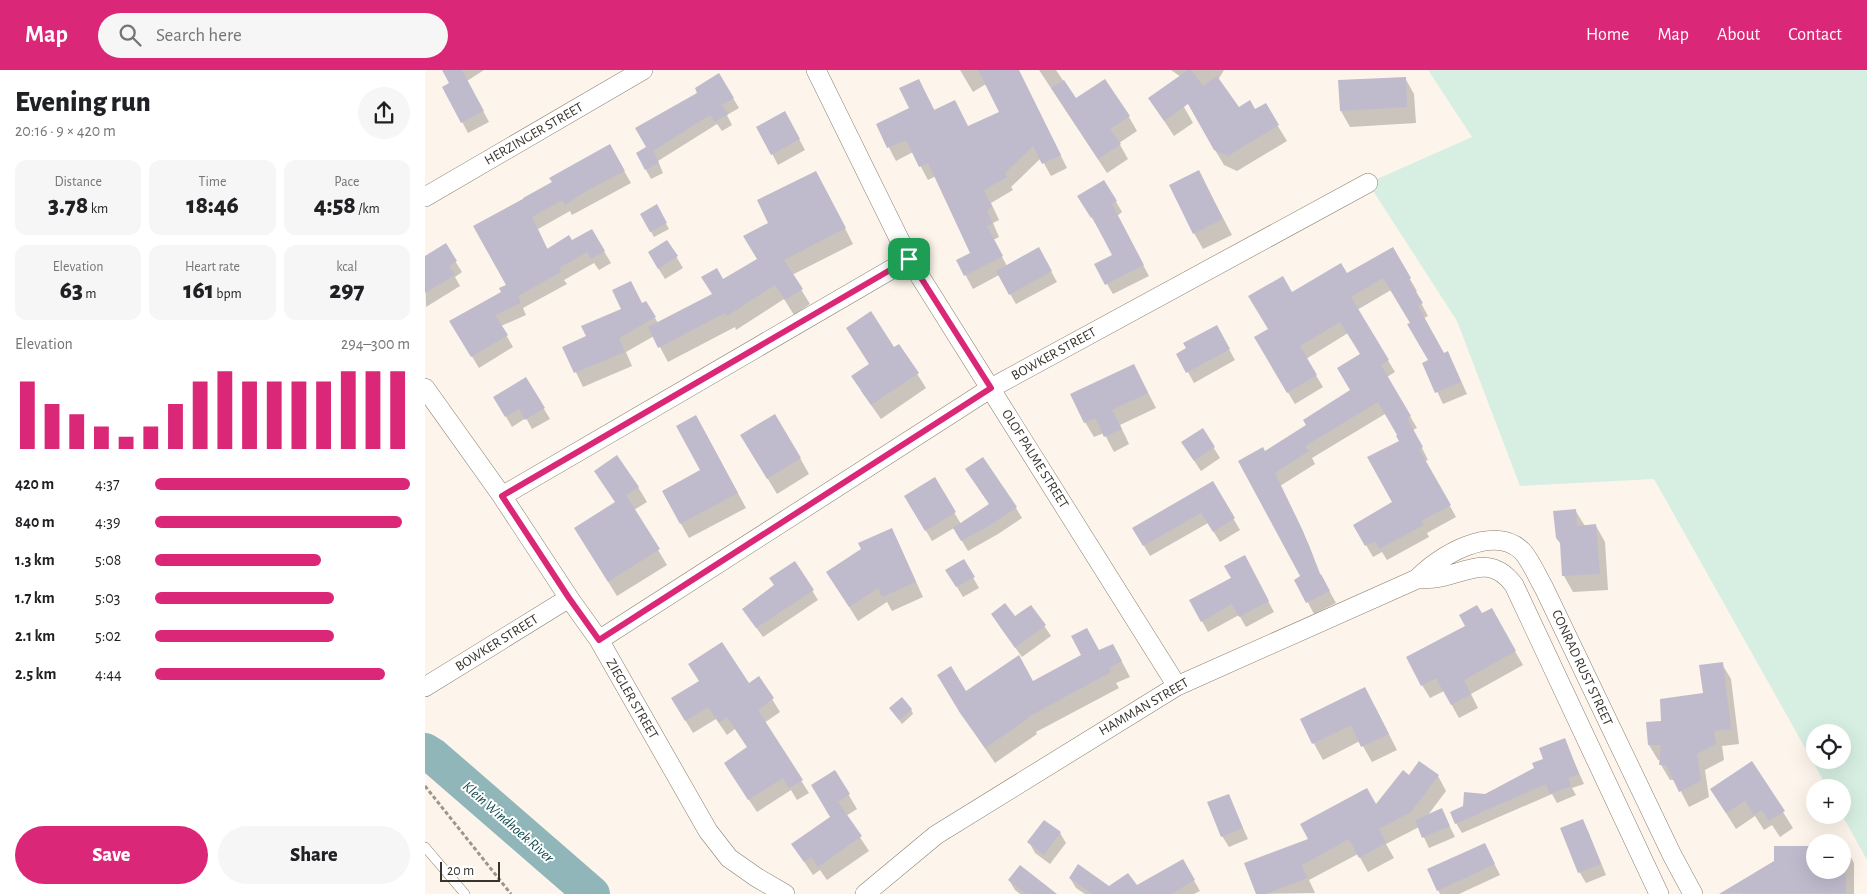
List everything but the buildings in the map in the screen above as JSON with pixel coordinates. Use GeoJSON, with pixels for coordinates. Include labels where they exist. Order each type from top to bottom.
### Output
{"type":"FeatureCollection","features":[{"type":"Feature","properties":{"kind":"street","name":"HERZINGER STREET"},"geometry":{"type":"LineString","coordinates":[[425,198],[643,70]]}},
{"type":"Feature","properties":{"kind":"street","name":"OLOF PALME STREET"},"geometry":{"type":"LineString","coordinates":[[816,70],[909,259],[1177,686]]}},
{"type":"Feature","properties":{"kind":"street","name":"BOWKER STREET"},"geometry":{"type":"LineString","coordinates":[[599,640],[991,388],[1368,183]]}},
{"type":"Feature","properties":{"kind":"street"},"geometry":{"type":"LineString","coordinates":[[502,496],[909,259]]}},
{"type":"Feature","properties":{"kind":"street","name":"ZIEGLER STREET"},"geometry":{"type":"LineString","coordinates":[[425,388],[502,496],[599,640],[708,831],[729,858],[785,894]]}},
{"type":"Feature","properties":{"kind":"street","name":"CONRAD RUST STREET"},"geometry":{"type":"LineString","coordinates":[[1417,580],[1428,567],[1477,542],[1492,539],[1508,542],[1522,551],[1544,588],[1672,855],[1693,894]]}},
{"type":"Feature","properties":{"kind":"street","name":"HAMMAN STREET"},"geometry":{"type":"LineString","coordinates":[[865,894],[936,835],[1177,686],[1417,580],[1437,578],[1480,566]]}},
{"type":"Feature","properties":{"kind":"street","name":"CONRAD RUST STREET"},"geometry":{"type":"LineString","coordinates":[[1480,566],[1496,569],[1506,574],[1514,585],[1659,894]]}},
{"type":"Feature","properties":{"kind":"street","name":"BOWKER STREET"},"geometry":{"type":"LineString","coordinates":[[425,687],[569,598]]}},
{"type":"Feature","properties":{"kind":"lane"},"geometry":{"type":"LineString","coordinates":[[425,847],[465,894]]}},
{"type":"Feature","properties":{"kind":"path"},"geometry":{"type":"LineString","coordinates":[[425,786],[511,894]]}},
{"type":"Feature","properties":{"kind":"green space"},"geometry":{"type":"Polygon","coordinates":[[[1428,70],[1867,70],[1867,860],[1847,824],[1851,824],[1851,779],[1823,779],[1817,769],[1851,769],[1851,724],[1806,724],[1806,750],[1654,479],[1520,486],[1457,321],[1368,183],[1472,137],[1428,70]]]}},
{"type":"Feature","properties":{"kind":"waterway","name":"Klein Windhoek River"},"geometry":{"type":"LineString","coordinates":[[425,751],[592,894]]}},
{"type":"Feature","properties":{"kind":"waterway","name":"Klein Windhoek River"},"geometry":{"type":"LineString","coordinates":[[590,892],[598,894]]}},
{"type":"Feature","properties":{"kind":"route"},"geometry":{"type":"LineString","coordinates":[[909,259],[991,388],[599,640],[502,496],[909,259]]}}]}
